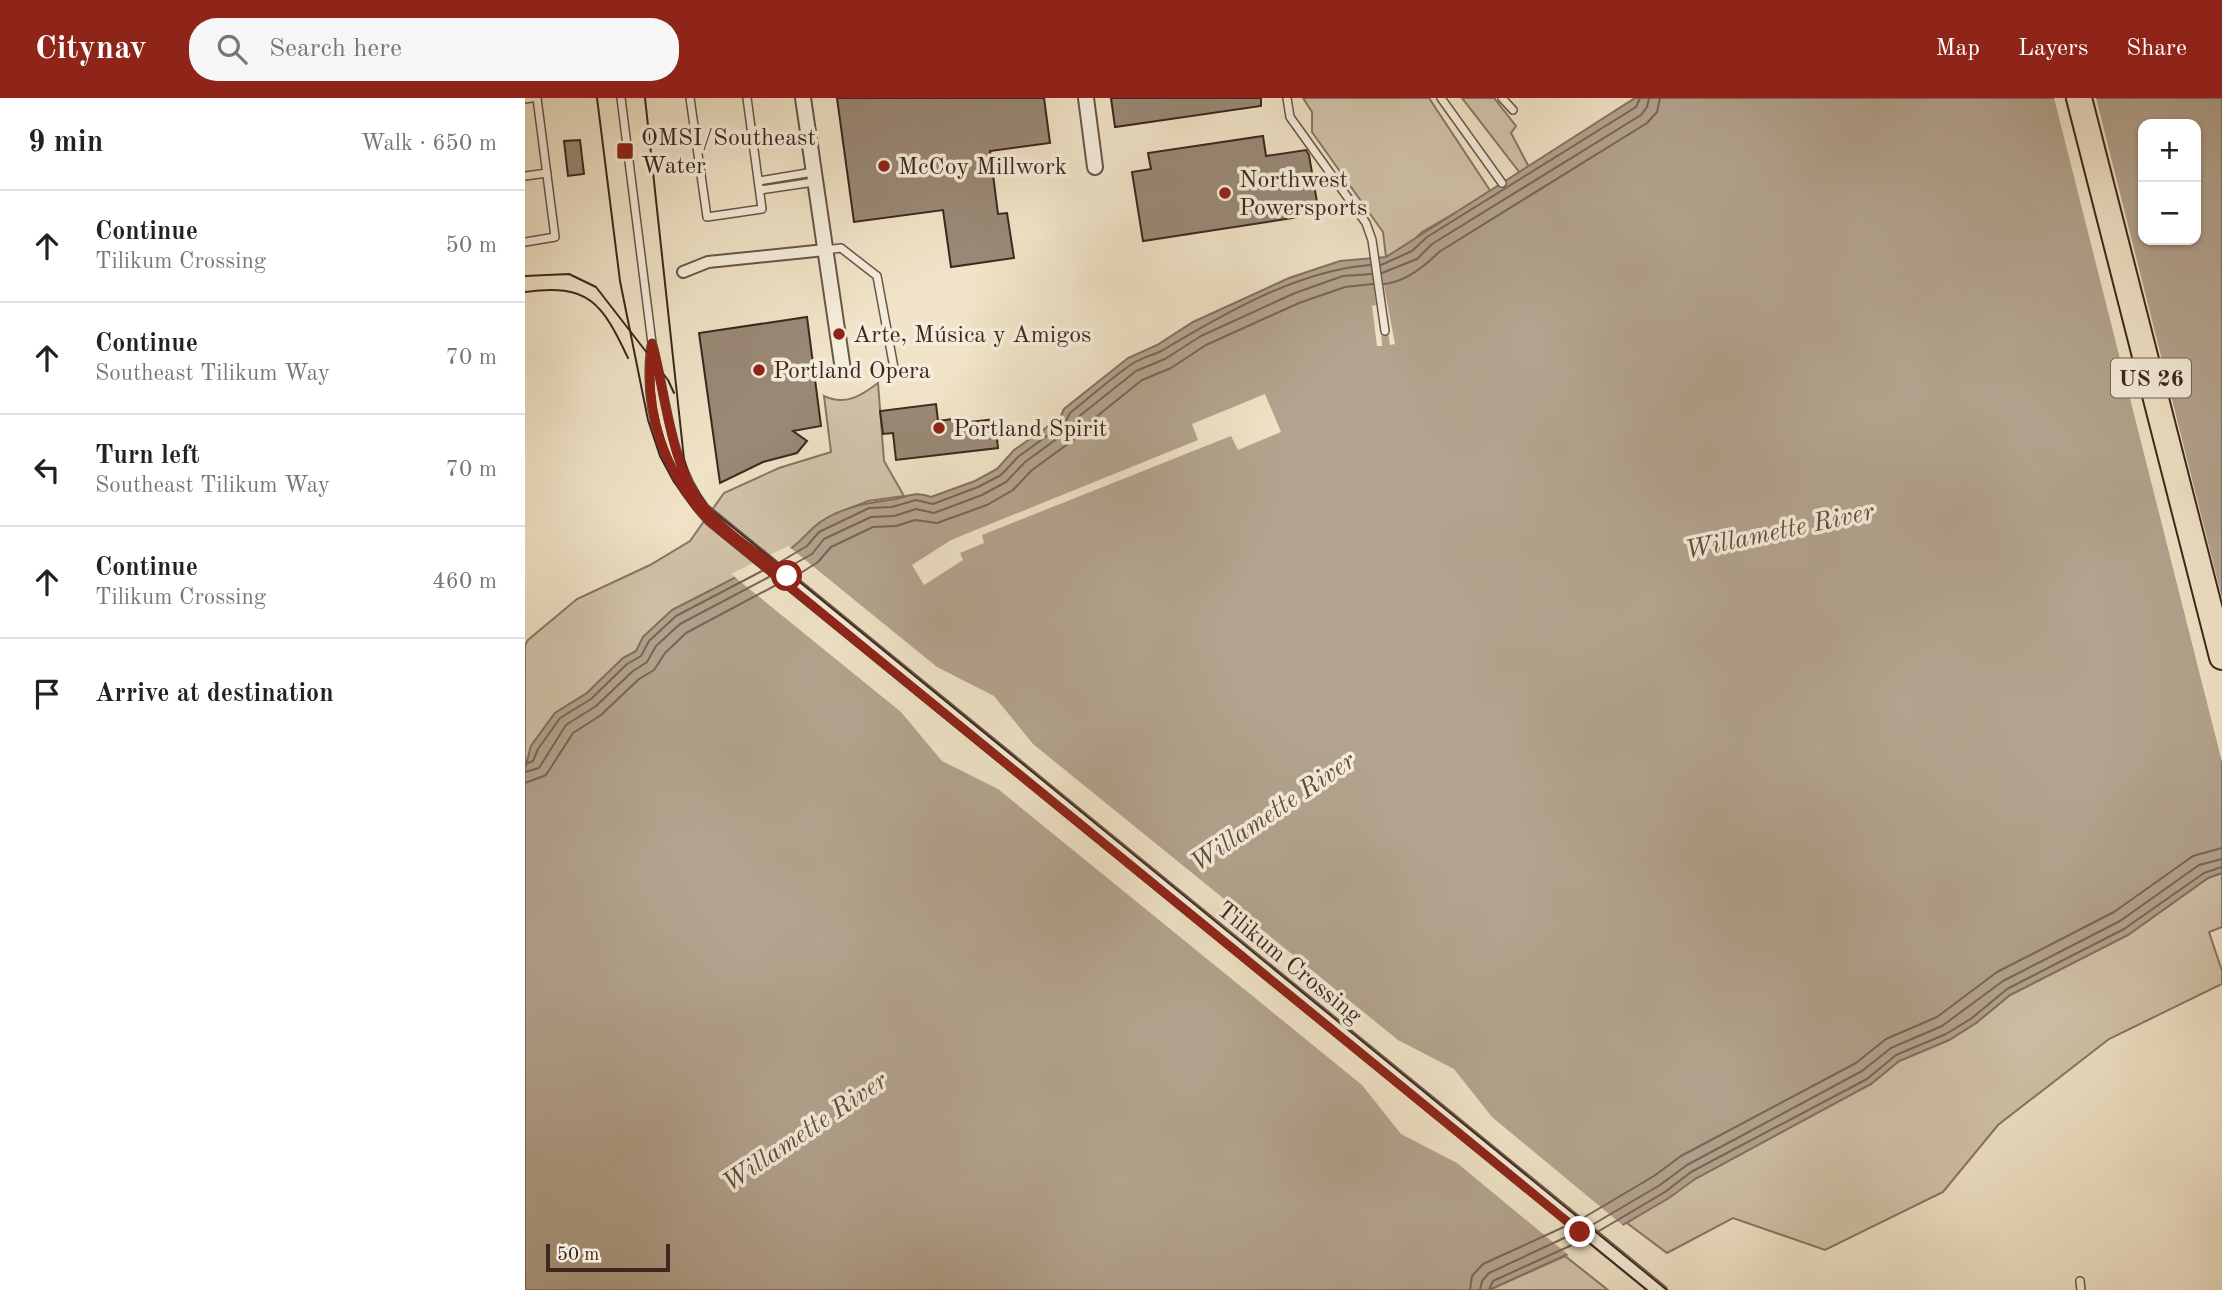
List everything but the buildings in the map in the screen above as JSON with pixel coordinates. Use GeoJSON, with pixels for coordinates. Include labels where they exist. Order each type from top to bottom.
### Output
{"type":"FeatureCollection","features":[{"type":"Feature","properties":{"kind":"highway","name":"US 26"},"geometry":{"type":"LineString","coordinates":[[2079,98],[2222,657]]}},
{"type":"Feature","properties":{"kind":"street"},"geometry":{"type":"LineString","coordinates":[[803,98],[843,370]]}},
{"type":"Feature","properties":{"kind":"street"},"geometry":{"type":"LineString","coordinates":[[1086,98],[1095,167]]}},
{"type":"Feature","properties":{"kind":"street"},"geometry":{"type":"LineString","coordinates":[[683,272],[708,262],[825,250]]}},
{"type":"Feature","properties":{"kind":"lane"},"geometry":{"type":"LineString","coordinates":[[525,99],[534,98],[555,237],[525,242]]}},
{"type":"Feature","properties":{"kind":"lane"},"geometry":{"type":"LineString","coordinates":[[621,98],[652,343],[662,377],[675,448],[697,504]]}},
{"type":"Feature","properties":{"kind":"lane"},"geometry":{"type":"LineString","coordinates":[[690,98],[707,217],[762,209],[747,98]]}},
{"type":"Feature","properties":{"kind":"lane"},"geometry":{"type":"LineString","coordinates":[[1287,98],[1290,117],[1366,223],[1372,240],[1385,331]]}},
{"type":"Feature","properties":{"kind":"lane"},"geometry":{"type":"LineString","coordinates":[[1441,98],[1502,183]]}},
{"type":"Feature","properties":{"kind":"lane"},"geometry":{"type":"LineString","coordinates":[[1502,98],[1513,110]]}},
{"type":"Feature","properties":{"kind":"lane"},"geometry":{"type":"LineString","coordinates":[[525,176],[547,173]]}},
{"type":"Feature","properties":{"kind":"lane"},"geometry":{"type":"LineString","coordinates":[[760,190],[813,177]]}},
{"type":"Feature","properties":{"kind":"lane"},"geometry":{"type":"LineString","coordinates":[[758,181],[813,177]]}},
{"type":"Feature","properties":{"kind":"lane"},"geometry":{"type":"LineString","coordinates":[[825,250],[841,248],[877,276],[894,368]]}},
{"type":"Feature","properties":{"kind":"lane"},"geometry":{"type":"LineString","coordinates":[[652,343],[648,378],[657,435],[677,481],[697,504]]}},
{"type":"Feature","properties":{"kind":"lane","name":"Tilikum Crossing"},"geometry":{"type":"LineString","coordinates":[[697,504],[781,581],[1653,1290]]}},
{"type":"Feature","properties":{"kind":"lane","name":"Tilikum Crossing"},"geometry":{"type":"LineString","coordinates":[[697,504],[1664,1290]]}},
{"type":"Feature","properties":{"kind":"lane"},"geometry":{"type":"LineString","coordinates":[[2080,1281],[2081,1290]]}},
{"type":"Feature","properties":{"kind":"shaded area"},"geometry":{"type":"Polygon","coordinates":[[[1303,98],[1429,98],[1491,192],[1422,232],[1409,245],[1386,257],[1383,232],[1312,132],[1312,112],[1303,98]]]}},
{"type":"Feature","properties":{"kind":"shaded area"},"geometry":{"type":"Polygon","coordinates":[[[1462,98],[1494,98],[1516,126],[1511,133],[1529,167],[1520,173],[1462,98]]]}},
{"type":"Feature","properties":{"kind":"shaded area"},"geometry":{"type":"Polygon","coordinates":[[[878,383],[884,461],[904,496],[868,501],[848,509],[814,527],[803,541],[789,550],[672,610],[643,637],[637,651],[623,658],[587,693],[555,713],[531,746],[525,769],[525,645],[528,640],[577,599],[650,565],[690,541],[724,493],[779,468],[831,452],[824,396],[846,400],[878,383]]]}},
{"type":"Feature","properties":{"kind":"shaded area"},"geometry":{"type":"Polygon","coordinates":[[[2222,873],[2222,927],[2209,932],[2222,971],[2222,984],[2109,1039],[1998,1125],[1943,1192],[1825,1250],[1733,1218],[1667,1253],[1627,1223],[1694,1179],[1871,1084],[1899,1061],[1949,1040],[1976,1023],[2010,995],[2128,935],[2208,878],[2222,873]]]}},
{"type":"Feature","properties":{"kind":"shaded area"},"geometry":{"type":"Polygon","coordinates":[[[1565,1256],[1608,1290],[1489,1290],[1565,1256]]]}},
{"type":"Feature","properties":{"kind":"water","name":"Willamette River"},"geometry":{"type":"Polygon","coordinates":[[[1635,98],[2222,98],[2222,873],[2208,878],[2128,935],[2010,995],[1976,1023],[1949,1040],[1899,1061],[1871,1084],[1695,1179],[1669,1198],[1590,1244],[1489,1290],[525,1290],[525,769],[531,746],[555,713],[587,693],[623,658],[636,651],[643,637],[672,610],[789,550],[821,521],[859,505],[919,494],[931,497],[975,481],[997,469],[1014,450],[1060,418],[1064,409],[1128,358],[1157,345],[1193,322],[1289,278],[1340,261],[1386,257],[1635,98]]]}},
{"type":"Feature","properties":{"kind":"pier"},"geometry":{"type":"Polygon","coordinates":[[[2054,98],[2096,98],[2222,598],[2222,762],[2054,98]]]}},
{"type":"Feature","properties":{"kind":"pier"},"geometry":{"type":"Polygon","coordinates":[[[1378,254],[1395,344],[1390,345],[1388,331],[1381,332],[1382,346],[1377,346],[1372,306],[1376,305],[1370,255],[1378,254]]]}},
{"type":"Feature","properties":{"kind":"pier"},"geometry":{"type":"Polygon","coordinates":[[[1265,394],[1281,432],[1238,450],[1231,436],[982,535],[984,543],[960,553],[963,560],[924,585],[912,565],[951,540],[1198,440],[1192,424],[1265,394]]]}},
{"type":"Feature","properties":{"kind":"pier"},"geometry":{"type":"Polygon","coordinates":[[[788,546],[937,667],[994,696],[1033,744],[1398,1040],[1454,1069],[1492,1117],[1626,1228],[1571,1257],[1457,1163],[1401,1134],[1362,1085],[998,789],[942,761],[901,712],[731,574],[788,546]]]}},
{"type":"Feature","properties":{"kind":"tram line"},"geometry":{"type":"LineString","coordinates":[[597,98],[620,281],[648,420],[660,456],[674,482],[693,508],[717,532],[1647,1290]]}},
{"type":"Feature","properties":{"kind":"tram line"},"geometry":{"type":"LineString","coordinates":[[645,98],[684,459],[691,481],[708,507],[1667,1290]]}},
{"type":"Feature","properties":{"kind":"tram line"},"geometry":{"type":"LineString","coordinates":[[525,276],[569,274],[596,287],[668,380],[674,393]]}},
{"type":"Feature","properties":{"kind":"tram line"},"geometry":{"type":"LineString","coordinates":[[525,292],[564,291],[579,294],[591,301],[610,323],[628,358]]}},
{"type":"Feature","properties":{"kind":"place","name":"OMSI/Southeast Water"},"geometry":{"type":"Point","coordinates":[625,151]}},
{"type":"Feature","properties":{"kind":"place","name":"McCoy Millwork"},"geometry":{"type":"Point","coordinates":[884,166]}},
{"type":"Feature","properties":{"kind":"place","name":"Northwest Powersports"},"geometry":{"type":"Point","coordinates":[1225,193]}},
{"type":"Feature","properties":{"kind":"place","name":"Arte, Música y Amigos"},"geometry":{"type":"Point","coordinates":[839,334]}},
{"type":"Feature","properties":{"kind":"place","name":"Portland Opera"},"geometry":{"type":"Point","coordinates":[759,370]}},
{"type":"Feature","properties":{"kind":"place","name":"Portland Spirit"},"geometry":{"type":"Point","coordinates":[939,428]}},
{"type":"Feature","properties":{"kind":"route"},"geometry":{"type":"LineString","coordinates":[[787,576],[712,515],[691,489],[675,448],[662,377],[652,343],[648,378],[657,435],[684,493],[709,521],[1580,1232]]}}]}
